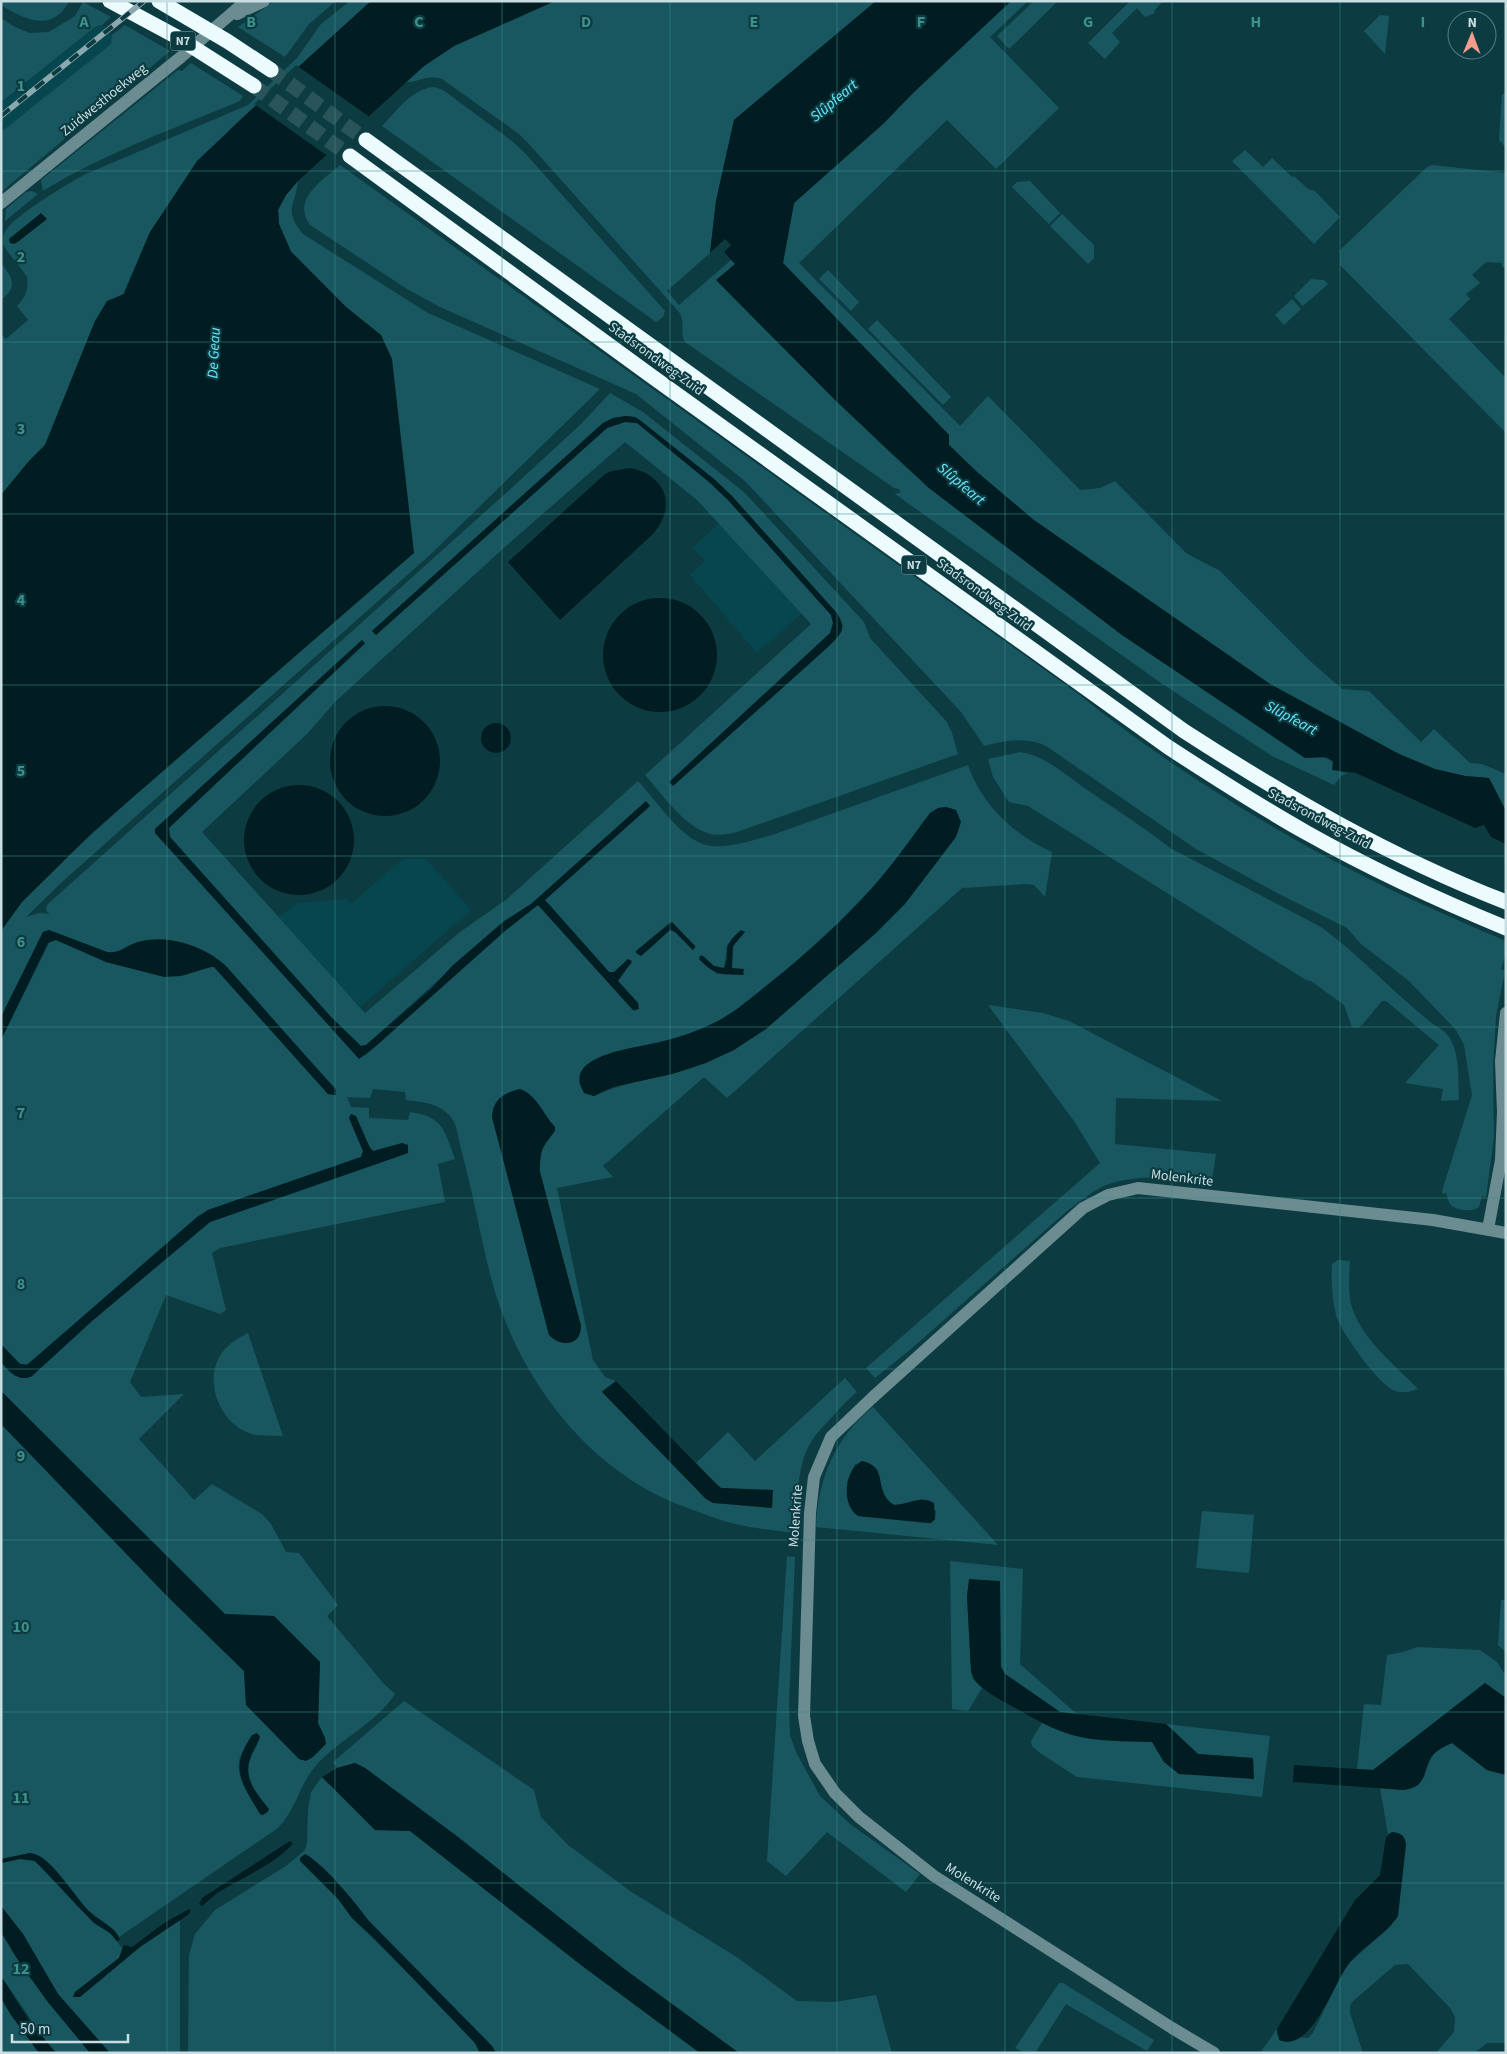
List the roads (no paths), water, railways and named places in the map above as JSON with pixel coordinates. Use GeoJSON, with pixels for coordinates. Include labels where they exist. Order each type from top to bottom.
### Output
{"type":"FeatureCollection","features":[{"type":"Feature","properties":{"kind":"highway","name":"N7"},"geometry":{"type":"LineString","coordinates":[[110,1],[177,37],[254,86]]}},
{"type":"Feature","properties":{"kind":"highway","name":"N7"},"geometry":{"type":"LineString","coordinates":[[159,1],[227,41],[271,70]]}},
{"type":"Feature","properties":{"kind":"highway","name":"Stadsrondweg-Zuid"},"geometry":{"type":"LineString","coordinates":[[366,140],[1184,731],[1249,773],[1320,814],[1455,882],[1506,902]]}},
{"type":"Feature","properties":{"kind":"highway","name":"Stadsrondweg-Zuid"},"geometry":{"type":"LineString","coordinates":[[350,156],[642,369],[1168,747],[1237,792],[1308,834],[1446,903],[1506,928]]}},
{"type":"Feature","properties":{"kind":"street","name":"Zuidwesthoekweg"},"geometry":{"type":"LineString","coordinates":[[1,203],[226,20],[246,1]]}},
{"type":"Feature","properties":{"kind":"street","name":"Zuidwesthoekweg"},"geometry":{"type":"LineString","coordinates":[[226,20],[264,1]]}},
{"type":"Feature","properties":{"kind":"street"},"geometry":{"type":"LineString","coordinates":[[1488,1229],[1501,1160],[1501,1061],[1506,1014]]}},
{"type":"Feature","properties":{"kind":"street","name":"Molenkrite"},"geometry":{"type":"LineString","coordinates":[[1214,2053],[934,1876],[859,1817],[835,1793],[815,1764],[808,1741],[804,1716],[808,1543],[814,1477],[831,1437],[1083,1208],[1108,1194],[1138,1188],[1433,1220],[1506,1233]]}},
{"type":"Feature","properties":{"kind":"water","name":"De Geau"},"geometry":{"type":"Polygon","coordinates":[[[371,1],[555,1],[454,46],[424,66],[298,181],[286,195],[278,210],[279,224],[291,252],[346,307],[381,335],[392,359],[414,553],[93,832],[22,902],[1,931],[1,495],[45,445],[95,321],[107,301],[124,294],[150,232],[197,161],[371,1]]]}},
{"type":"Feature","properties":{"kind":"water","name":"Slûpfeart"},"geometry":{"type":"Polygon","coordinates":[[[876,1],[1011,1],[913,93],[883,124],[794,203],[783,263],[949,435],[949,445],[977,472],[1034,520],[1270,684],[1399,754],[1435,769],[1465,776],[1489,778],[1506,811],[1506,844],[1491,837],[1484,825],[1475,828],[1356,773],[1332,770],[1333,761],[1326,757],[1305,758],[1122,635],[929,488],[837,402],[716,280],[735,264],[724,252],[731,245],[725,239],[710,253],[716,201],[734,120],[876,1]]]}},
{"type":"Feature","properties":{"kind":"water"},"geometry":{"type":"Polygon","coordinates":[[[41,213],[47,219],[19,241],[14,244],[10,243],[9,239],[41,213]]]}},
{"type":"Feature","properties":{"kind":"water"},"geometry":{"type":"Polygon","coordinates":[[[635,417],[641,421],[714,479],[732,496],[836,612],[842,623],[840,634],[829,646],[673,786],[669,782],[830,633],[833,623],[831,615],[728,500],[637,423],[625,422],[607,428],[376,635],[372,631],[603,423],[613,418],[635,417]]]}},
{"type":"Feature","properties":{"kind":"water"},"geometry":{"type":"Polygon","coordinates":[[[630,468],[652,477],[659,485],[664,493],[665,513],[653,534],[560,620],[508,562],[605,474],[630,468]]]}},
{"type":"Feature","properties":{"kind":"water"},"geometry":{"type":"Polygon","coordinates":[[[660,598],[682,603],[700,615],[712,633],[717,655],[712,677],[700,695],[682,707],[660,712],[638,707],[620,695],[608,677],[603,655],[608,633],[620,615],[638,603],[660,598]]]}},
{"type":"Feature","properties":{"kind":"water"},"geometry":{"type":"Polygon","coordinates":[[[362,640],[365,643],[169,828],[170,837],[331,1017],[361,1046],[366,1045],[431,989],[452,966],[503,922],[531,904],[646,801],[650,806],[545,900],[609,972],[614,972],[628,959],[632,961],[618,981],[638,1003],[639,1009],[633,1010],[538,905],[506,930],[359,1059],[155,833],[155,829],[362,640]]]}},
{"type":"Feature","properties":{"kind":"water"},"geometry":{"type":"Polygon","coordinates":[[[385,706],[406,711],[424,722],[435,740],[440,761],[435,782],[424,800],[406,811],[385,816],[364,811],[346,800],[335,782],[330,761],[335,740],[346,722],[364,711],[385,706]]]}},
{"type":"Feature","properties":{"kind":"water"},"geometry":{"type":"Polygon","coordinates":[[[496,723],[507,727],[511,738],[507,749],[496,753],[485,749],[481,738],[485,727],[496,723]]]}},
{"type":"Feature","properties":{"kind":"water"},"geometry":{"type":"Polygon","coordinates":[[[299,785],[320,789],[338,801],[350,819],[354,840],[350,861],[338,879],[320,891],[299,895],[278,891],[260,879],[248,861],[244,840],[248,819],[260,801],[278,789],[299,785]]]}},
{"type":"Feature","properties":{"kind":"water"},"geometry":{"type":"Polygon","coordinates":[[[946,807],[956,810],[961,822],[956,837],[905,904],[875,934],[766,1029],[734,1050],[706,1063],[672,1074],[613,1087],[594,1096],[584,1093],[580,1084],[581,1073],[587,1065],[598,1058],[626,1049],[668,1040],[708,1026],[736,1010],[750,999],[836,926],[895,861],[930,813],[938,808],[946,807]]]}},
{"type":"Feature","properties":{"kind":"water"},"geometry":{"type":"Polygon","coordinates":[[[672,922],[695,946],[693,950],[675,932],[670,930],[641,956],[636,953],[636,951],[672,922]]]}},
{"type":"Feature","properties":{"kind":"water"},"geometry":{"type":"Polygon","coordinates":[[[49,930],[107,952],[120,951],[139,942],[162,940],[185,944],[207,953],[226,966],[336,1090],[336,1095],[328,1094],[214,967],[181,976],[164,977],[106,962],[56,940],[48,943],[1,1040],[1,1017],[43,932],[49,930]]]}},
{"type":"Feature","properties":{"kind":"water"},"geometry":{"type":"Polygon","coordinates":[[[741,930],[745,932],[733,946],[732,968],[744,969],[743,975],[719,973],[710,969],[699,959],[701,955],[714,966],[724,968],[728,946],[741,930]]]}},
{"type":"Feature","properties":{"kind":"water"},"geometry":{"type":"Polygon","coordinates":[[[520,1089],[535,1100],[555,1127],[555,1131],[543,1149],[540,1172],[581,1326],[578,1338],[569,1343],[559,1342],[549,1335],[492,1117],[497,1101],[500,1098],[520,1089]]]}},
{"type":"Feature","properties":{"kind":"water"},"geometry":{"type":"Polygon","coordinates":[[[351,1114],[356,1116],[373,1151],[402,1143],[408,1145],[408,1153],[210,1222],[92,1321],[32,1376],[27,1378],[18,1377],[1,1362],[1,1344],[20,1364],[27,1365],[197,1217],[208,1210],[361,1157],[363,1151],[349,1118],[351,1114]]]}},
{"type":"Feature","properties":{"kind":"water"},"geometry":{"type":"Polygon","coordinates":[[[616,1381],[721,1488],[773,1490],[772,1508],[713,1503],[706,1499],[602,1392],[616,1381]]]}},
{"type":"Feature","properties":{"kind":"water"},"geometry":{"type":"Polygon","coordinates":[[[1,1391],[225,1614],[274,1616],[320,1662],[318,1723],[326,1744],[313,1757],[306,1761],[299,1759],[246,1705],[244,1671],[168,1597],[1,1424],[1,1391]]]}},
{"type":"Feature","properties":{"kind":"water"},"geometry":{"type":"Polygon","coordinates":[[[862,1461],[876,1468],[884,1493],[887,1499],[894,1505],[920,1500],[929,1501],[934,1503],[935,1519],[931,1523],[858,1516],[849,1504],[847,1488],[851,1472],[862,1461]]]}},
{"type":"Feature","properties":{"kind":"water"},"geometry":{"type":"Polygon","coordinates":[[[969,1579],[1000,1581],[1001,1667],[1005,1674],[1060,1712],[1166,1724],[1198,1754],[1253,1758],[1254,1779],[1179,1774],[1164,1762],[1152,1742],[1101,1740],[1072,1735],[1038,1721],[985,1690],[976,1682],[971,1671],[967,1596],[969,1579]]]}},
{"type":"Feature","properties":{"kind":"water"},"geometry":{"type":"Polygon","coordinates":[[[1485,1683],[1506,1698],[1506,1775],[1487,1770],[1452,1743],[1434,1754],[1430,1759],[1420,1783],[1404,1790],[1293,1782],[1294,1765],[1373,1770],[1485,1683]]]}},
{"type":"Feature","properties":{"kind":"water"},"geometry":{"type":"Polygon","coordinates":[[[257,1733],[260,1737],[251,1756],[248,1773],[252,1786],[269,1809],[263,1815],[260,1814],[243,1784],[240,1767],[245,1747],[252,1735],[257,1733]]]}},
{"type":"Feature","properties":{"kind":"water"},"geometry":{"type":"Polygon","coordinates":[[[355,1763],[365,1768],[458,1837],[627,1971],[739,2053],[700,2053],[581,1965],[410,1831],[375,1830],[322,1777],[337,1768],[355,1763]]]}},
{"type":"Feature","properties":{"kind":"water"},"geometry":{"type":"Polygon","coordinates":[[[1392,1832],[1402,1835],[1406,1845],[1398,1916],[1387,1929],[1348,1965],[1320,2015],[1311,2027],[1301,2037],[1291,2042],[1279,2040],[1277,2029],[1355,1900],[1380,1875],[1386,1837],[1392,1832]]]}},
{"type":"Feature","properties":{"kind":"water"},"geometry":{"type":"Polygon","coordinates":[[[290,1841],[293,1843],[279,1857],[217,1893],[202,1906],[199,1904],[202,1898],[290,1841]]]}},
{"type":"Feature","properties":{"kind":"water"},"geometry":{"type":"Polygon","coordinates":[[[30,1853],[38,1855],[55,1869],[92,1914],[112,1928],[120,1940],[117,1941],[110,1933],[94,1923],[35,1861],[20,1859],[1,1863],[1,1859],[30,1853]]]}},
{"type":"Feature","properties":{"kind":"water"},"geometry":{"type":"Polygon","coordinates":[[[305,1854],[330,1874],[368,1920],[492,2046],[496,2053],[480,2053],[475,2043],[374,1938],[352,1918],[338,1899],[300,1861],[300,1858],[305,1854]]]}},
{"type":"Feature","properties":{"kind":"water"},"geometry":{"type":"Polygon","coordinates":[[[1,1906],[23,1934],[58,1994],[110,2053],[90,2053],[47,2001],[1,1932],[1,1906]]]}},
{"type":"Feature","properties":{"kind":"water"},"geometry":{"type":"Polygon","coordinates":[[[189,1909],[191,1911],[188,1915],[140,1947],[80,1997],[73,1997],[75,1992],[119,1958],[124,1945],[132,1947],[164,1923],[189,1909]]]}},
{"type":"Feature","properties":{"kind":"water"},"geometry":{"type":"Polygon","coordinates":[[[1,1976],[29,2020],[56,2053],[39,2053],[11,2015],[1,1998],[1,1976]]]}},
{"type":"Feature","properties":{"kind":"tunnel"},"geometry":{"type":"LineString","coordinates":[[271,70],[366,140]]}},
{"type":"Feature","properties":{"kind":"tunnel"},"geometry":{"type":"LineString","coordinates":[[254,86],[350,156]]}},
{"type":"Feature","properties":{"kind":"railway"},"geometry":{"type":"LineString","coordinates":[[1,116],[144,1]]}}]}
